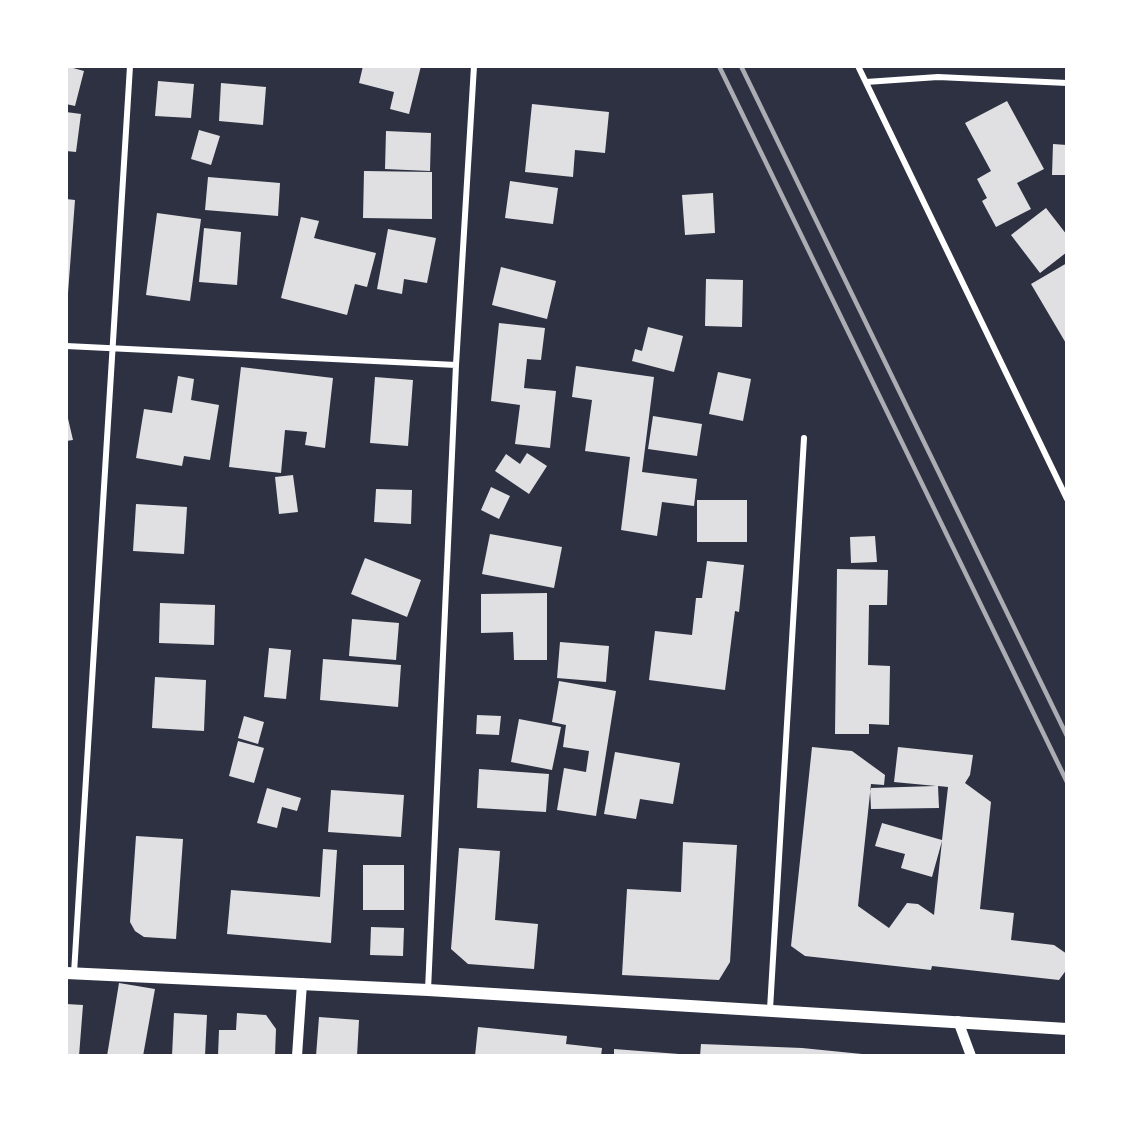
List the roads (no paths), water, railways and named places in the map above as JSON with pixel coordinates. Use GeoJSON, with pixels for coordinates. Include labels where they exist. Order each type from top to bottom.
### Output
{"type":"FeatureCollection","features":[{"type":"Feature","properties":{"kind":"main road"},"geometry":{"type":"LineString","coordinates":[[70,973],[302,983],[770,1009],[1067,1029]]}},
{"type":"Feature","properties":{"kind":"street"},"geometry":{"type":"LineString","coordinates":[[70,973],[130,66]]}},
{"type":"Feature","properties":{"kind":"street"},"geometry":{"type":"LineString","coordinates":[[428,990],[456,365],[474,66]]}},
{"type":"Feature","properties":{"kind":"street"},"geometry":{"type":"LineString","coordinates":[[858,66],[1067,499]]}},
{"type":"Feature","properties":{"kind":"street"},"geometry":{"type":"LineString","coordinates":[[866,82],[938,77],[1067,83]]}},
{"type":"Feature","properties":{"kind":"street"},"geometry":{"type":"LineString","coordinates":[[66,346],[456,365]]}},
{"type":"Feature","properties":{"kind":"street"},"geometry":{"type":"LineString","coordinates":[[770,1009],[804,438]]}},
{"type":"Feature","properties":{"kind":"street"},"geometry":{"type":"LineString","coordinates":[[297,1056],[302,983]]}},
{"type":"Feature","properties":{"kind":"street"},"geometry":{"type":"LineString","coordinates":[[958,1021],[971,1056]]}},
{"type":"Feature","properties":{"kind":"railway"},"geometry":{"type":"LineString","coordinates":[[719,66],[1067,782]]}},
{"type":"Feature","properties":{"kind":"railway"},"geometry":{"type":"LineString","coordinates":[[741,66],[1067,736]]}}]}
